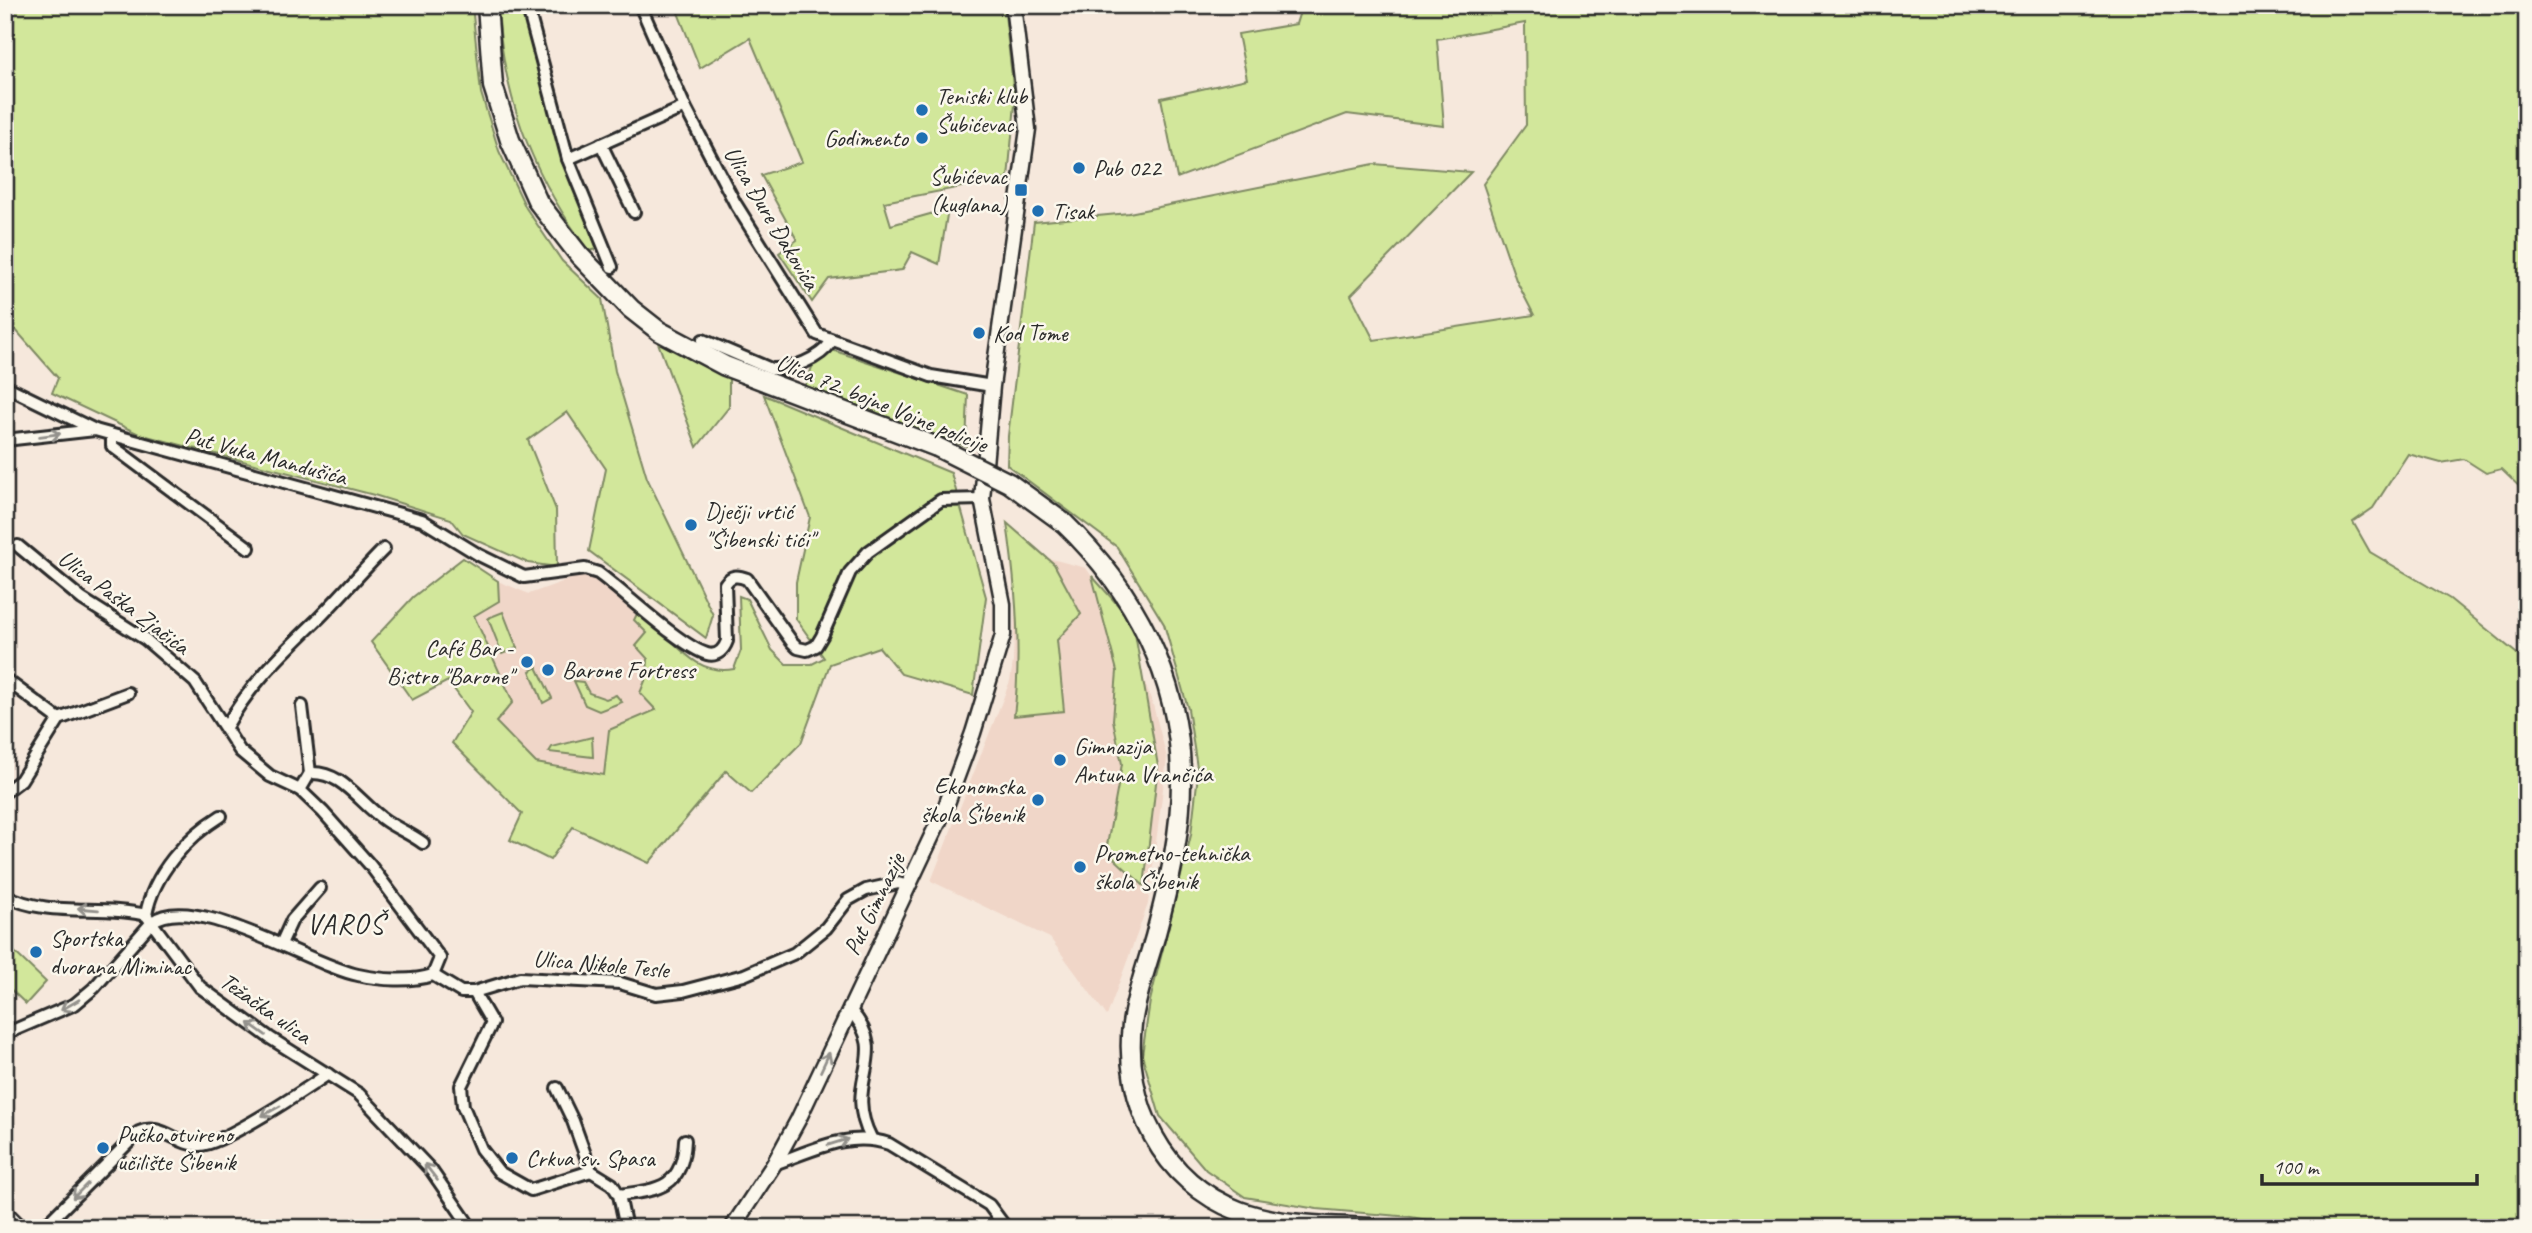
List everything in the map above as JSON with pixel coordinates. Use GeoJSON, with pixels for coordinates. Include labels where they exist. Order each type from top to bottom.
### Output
{"type":"FeatureCollection","features":[{"type":"Feature","properties":{"kind":"main road","name":"Ulica 72. bojne Vojne policije"},"geometry":{"type":"LineString","coordinates":[[487,5],[493,86],[510,140],[538,202],[579,255],[631,309],[659,331],[725,366],[937,447],[1009,482],[1064,523],[1106,568],[1142,622],[1164,677],[1180,752],[1180,799],[1171,876],[1132,1022],[1133,1081],[1148,1128],[1182,1174],[1210,1196],[1239,1211],[1276,1221],[1370,1228]]}},
{"type":"Feature","properties":{"kind":"main road"},"geometry":{"type":"LineString","coordinates":[[5,1214],[19,1228]]}},
{"type":"Feature","properties":{"kind":"street"},"geometry":{"type":"LineString","coordinates":[[527,5],[568,159],[612,268]]}},
{"type":"Feature","properties":{"kind":"street","name":"Ulica Đure Đakovića"},"geometry":{"type":"LineString","coordinates":[[640,5],[685,107],[735,203],[776,265],[812,327],[831,342],[931,376],[992,386]]}},
{"type":"Feature","properties":{"kind":"street","name":"Put Gimnazije"},"geometry":{"type":"LineString","coordinates":[[732,1228],[774,1164],[946,806],[974,733],[1003,635],[1003,604],[982,499],[992,386],[1028,129],[1013,5]]}},
{"type":"Feature","properties":{"kind":"street"},"geometry":{"type":"LineString","coordinates":[[568,159],[685,107]]}},
{"type":"Feature","properties":{"kind":"street"},"geometry":{"type":"LineString","coordinates":[[601,144],[634,212]]}},
{"type":"Feature","properties":{"kind":"street"},"geometry":{"type":"LineString","coordinates":[[703,340],[771,369],[782,370],[811,358],[831,342]]}},
{"type":"Feature","properties":{"kind":"street"},"geometry":{"type":"LineString","coordinates":[[5,386],[95,430]]}},
{"type":"Feature","properties":{"kind":"street","name":"Put Vuka Mandušića"},"geometry":{"type":"LineString","coordinates":[[5,440],[95,430],[422,520],[504,567],[533,578],[585,569],[598,573],[688,643],[708,655],[717,654],[724,648],[725,583],[729,578],[738,575],[747,579],[792,642],[807,650],[816,646],[850,572],[868,552],[941,500],[982,499]]}},
{"type":"Feature","properties":{"kind":"street"},"geometry":{"type":"LineString","coordinates":[[112,436],[113,446],[249,548]]}},
{"type":"Feature","properties":{"kind":"street","name":"Ulica Paška Zjačića"},"geometry":{"type":"LineString","coordinates":[[19,546],[82,599],[145,639],[195,682],[240,751],[270,776],[300,790],[350,841],[440,958],[433,975]]}},
{"type":"Feature","properties":{"kind":"street"},"geometry":{"type":"LineString","coordinates":[[226,727],[241,701],[282,651],[317,620],[384,549]]}},
{"type":"Feature","properties":{"kind":"street"},"geometry":{"type":"LineString","coordinates":[[5,679],[59,719]]}},
{"type":"Feature","properties":{"kind":"street"},"geometry":{"type":"LineString","coordinates":[[5,792],[21,780],[59,719],[128,693]]}},
{"type":"Feature","properties":{"kind":"street"},"geometry":{"type":"LineString","coordinates":[[300,790],[310,773],[302,706]]}},
{"type":"Feature","properties":{"kind":"street"},"geometry":{"type":"LineString","coordinates":[[310,773],[323,772],[334,778],[388,823],[424,843]]}},
{"type":"Feature","properties":{"kind":"street"},"geometry":{"type":"LineString","coordinates":[[5,1034],[75,1004],[94,988],[149,919],[166,870],[191,838],[221,817]]}},
{"type":"Feature","properties":{"kind":"street","name":"Ulica Nikole Tesle"},"geometry":{"type":"LineString","coordinates":[[474,992],[520,978],[620,983],[656,994],[695,988],[744,975],[795,953],[826,928],[848,900],[866,891],[898,883],[908,886]]}},
{"type":"Feature","properties":{"kind":"street"},"geometry":{"type":"LineString","coordinates":[[281,944],[292,920],[320,888]]}},
{"type":"Feature","properties":{"kind":"street"},"geometry":{"type":"LineString","coordinates":[[5,895],[34,906],[124,910],[149,919],[192,914],[281,944],[358,975],[419,980],[433,975],[461,992],[474,992],[492,1023],[460,1086],[463,1106],[481,1149],[499,1172],[531,1190],[591,1171]]}},
{"type":"Feature","properties":{"kind":"street","name":"Težačka ulica"},"geometry":{"type":"LineString","coordinates":[[149,919],[200,987],[270,1038],[359,1094],[431,1170],[471,1228]]}},
{"type":"Feature","properties":{"kind":"street"},"geometry":{"type":"LineString","coordinates":[[849,1009],[862,1023],[869,1037],[870,1054],[859,1092],[864,1125],[871,1138]]}},
{"type":"Feature","properties":{"kind":"street"},"geometry":{"type":"LineString","coordinates":[[43,1228],[139,1132],[147,1129],[162,1130],[178,1141],[202,1146],[275,1110],[328,1074]]}},
{"type":"Feature","properties":{"kind":"street"},"geometry":{"type":"LineString","coordinates":[[557,1088],[573,1121],[591,1171],[612,1184],[619,1195],[626,1228]]}},
{"type":"Feature","properties":{"kind":"street"},"geometry":{"type":"LineString","coordinates":[[774,1164],[838,1141],[871,1138],[889,1144],[989,1205],[1006,1228]]}},
{"type":"Feature","properties":{"kind":"street"},"geometry":{"type":"LineString","coordinates":[[619,1195],[662,1189],[667,1185],[682,1163],[685,1140]]}},
{"type":"Feature","properties":{"kind":"shaded area"},"geometry":{"type":"Polygon","coordinates":[[[1017,550],[1086,568],[1125,625],[1153,705],[1167,758],[1148,904],[1107,1016],[1050,938],[931,881],[1010,681],[1017,550]]]}},
{"type":"Feature","properties":{"kind":"shaded area"},"geometry":{"type":"Polygon","coordinates":[[[584,574],[597,579],[638,612],[647,633],[648,659],[647,676],[640,693],[657,710],[605,775],[536,763],[496,721],[474,615],[499,601],[498,581],[529,594],[584,574]]]}},
{"type":"Feature","properties":{"kind":"green space"},"geometry":{"type":"Polygon","coordinates":[[[5,5],[472,5],[481,93],[499,151],[526,208],[562,261],[602,299],[615,371],[647,478],[713,615],[706,638],[589,551],[606,469],[567,412],[528,440],[556,510],[557,567],[528,563],[463,534],[451,519],[374,495],[139,434],[52,393],[58,378],[15,329],[5,329],[5,5]]]}},
{"type":"Feature","properties":{"kind":"green space"},"geometry":{"type":"Polygon","coordinates":[[[498,5],[525,5],[563,158],[597,249],[589,251],[569,224],[524,136],[506,72],[498,5]]]}},
{"type":"Feature","properties":{"kind":"green space"},"geometry":{"type":"Polygon","coordinates":[[[675,5],[1004,5],[1015,104],[1008,178],[884,202],[891,225],[948,209],[939,264],[912,252],[902,270],[829,279],[812,302],[779,253],[797,240],[761,175],[802,162],[750,38],[700,68],[675,5]]]}},
{"type":"Feature","properties":{"kind":"green space"},"geometry":{"type":"Polygon","coordinates":[[[1302,5],[2527,5],[2527,494],[2501,469],[2486,473],[2464,459],[2441,463],[2408,454],[2373,508],[2353,522],[2370,552],[2450,599],[2527,662],[2527,1228],[1470,1228],[1411,1217],[1317,1209],[1245,1197],[1206,1170],[1160,1116],[1142,1055],[1150,1001],[1191,835],[1198,774],[1188,709],[1164,624],[1117,547],[1007,465],[1008,436],[1034,222],[1129,213],[1374,164],[1471,172],[1351,295],[1374,340],[1534,315],[1516,280],[1483,184],[1526,125],[1525,23],[1437,39],[1444,126],[1347,114],[1177,178],[1161,98],[1247,79],[1238,34],[1296,24],[1302,5]]]}},
{"type":"Feature","properties":{"kind":"green space"},"geometry":{"type":"Polygon","coordinates":[[[657,340],[729,378],[729,407],[697,447],[657,340]]]}},
{"type":"Feature","properties":{"kind":"green space"},"geometry":{"type":"Polygon","coordinates":[[[820,346],[968,395],[966,446],[805,386],[820,346]]]}},
{"type":"Feature","properties":{"kind":"green space"},"geometry":{"type":"Polygon","coordinates":[[[764,395],[951,473],[986,597],[973,695],[901,674],[879,647],[830,664],[801,743],[751,793],[726,771],[649,863],[573,827],[550,860],[510,840],[522,814],[452,743],[471,712],[448,681],[412,700],[371,642],[413,597],[463,558],[498,581],[499,601],[474,616],[513,702],[496,722],[536,763],[604,775],[609,730],[656,710],[640,693],[647,676],[648,659],[636,646],[647,633],[634,620],[638,612],[693,660],[718,670],[734,669],[741,650],[739,596],[747,599],[772,650],[786,664],[812,664],[824,658],[796,619],[796,582],[810,517],[764,395]]]}},
{"type":"Feature","properties":{"kind":"green space"},"geometry":{"type":"Polygon","coordinates":[[[1007,523],[1054,564],[1081,614],[1057,640],[1064,711],[1014,716],[1018,668],[1017,619],[1007,523]]]}},
{"type":"Feature","properties":{"kind":"green space"},"geometry":{"type":"Polygon","coordinates":[[[1092,576],[1133,622],[1158,766],[1144,886],[1106,851],[1122,764],[1113,720],[1117,671],[1092,576]]]}},
{"type":"Feature","properties":{"kind":"green space"},"geometry":{"type":"Polygon","coordinates":[[[503,612],[517,648],[502,654],[488,618],[503,612]]]}},
{"type":"Feature","properties":{"kind":"green space"},"geometry":{"type":"Polygon","coordinates":[[[537,667],[552,698],[543,703],[530,671],[537,667]]]}},
{"type":"Feature","properties":{"kind":"green space"},"geometry":{"type":"Polygon","coordinates":[[[574,681],[583,682],[589,693],[606,699],[616,695],[622,702],[599,711],[585,705],[574,681]]]}},
{"type":"Feature","properties":{"kind":"green space"},"geometry":{"type":"Polygon","coordinates":[[[592,737],[593,757],[549,752],[552,747],[592,737]]]}},
{"type":"Feature","properties":{"kind":"green space"},"geometry":{"type":"Polygon","coordinates":[[[5,943],[46,982],[26,1004],[5,984],[5,943]]]}},
{"type":"Feature","properties":{"kind":"place","name":"Teniski klub Šubićevac"},"geometry":{"type":"Point","coordinates":[922,110]}},
{"type":"Feature","properties":{"kind":"place","name":"Godimento"},"geometry":{"type":"Point","coordinates":[922,138]}},
{"type":"Feature","properties":{"kind":"place","name":"Pub 022"},"geometry":{"type":"Point","coordinates":[1079,168]}},
{"type":"Feature","properties":{"kind":"place","name":"Šubićevac (kuglana)"},"geometry":{"type":"Point","coordinates":[1021,190]}},
{"type":"Feature","properties":{"kind":"place","name":"Tisak"},"geometry":{"type":"Point","coordinates":[1038,211]}},
{"type":"Feature","properties":{"kind":"place","name":"Kod Tome"},"geometry":{"type":"Point","coordinates":[979,333]}},
{"type":"Feature","properties":{"kind":"place","name":"Dječji vrtić \"Šibenski tići\""},"geometry":{"type":"Point","coordinates":[691,525]}},
{"type":"Feature","properties":{"kind":"place","name":"Café Bar - Bistro \"Barone\""},"geometry":{"type":"Point","coordinates":[527,662]}},
{"type":"Feature","properties":{"kind":"place","name":"Barone Fortress"},"geometry":{"type":"Point","coordinates":[548,670]}},
{"type":"Feature","properties":{"kind":"place","name":"Gimnazija Antuna Vrančića"},"geometry":{"type":"Point","coordinates":[1060,760]}},
{"type":"Feature","properties":{"kind":"place","name":"Ekonomska škola Šibenik"},"geometry":{"type":"Point","coordinates":[1038,800]}},
{"type":"Feature","properties":{"kind":"place","name":"Prometno-tehnička škola Šibenik"},"geometry":{"type":"Point","coordinates":[1080,867]}},
{"type":"Feature","properties":{"kind":"place","name":"Sportska dvorana Miminac"},"geometry":{"type":"Point","coordinates":[36,952]}},
{"type":"Feature","properties":{"kind":"place","name":"Pučko otvireno učilište Šibenik"},"geometry":{"type":"Point","coordinates":[103,1148]}},
{"type":"Feature","properties":{"kind":"place","name":"Crkva sv. Spasa"},"geometry":{"type":"Point","coordinates":[512,1158]}},
{"type":"Feature","properties":{"kind":"district","name":"VAROŠ"},"geometry":{"type":"Point","coordinates":[346,923]}}]}
